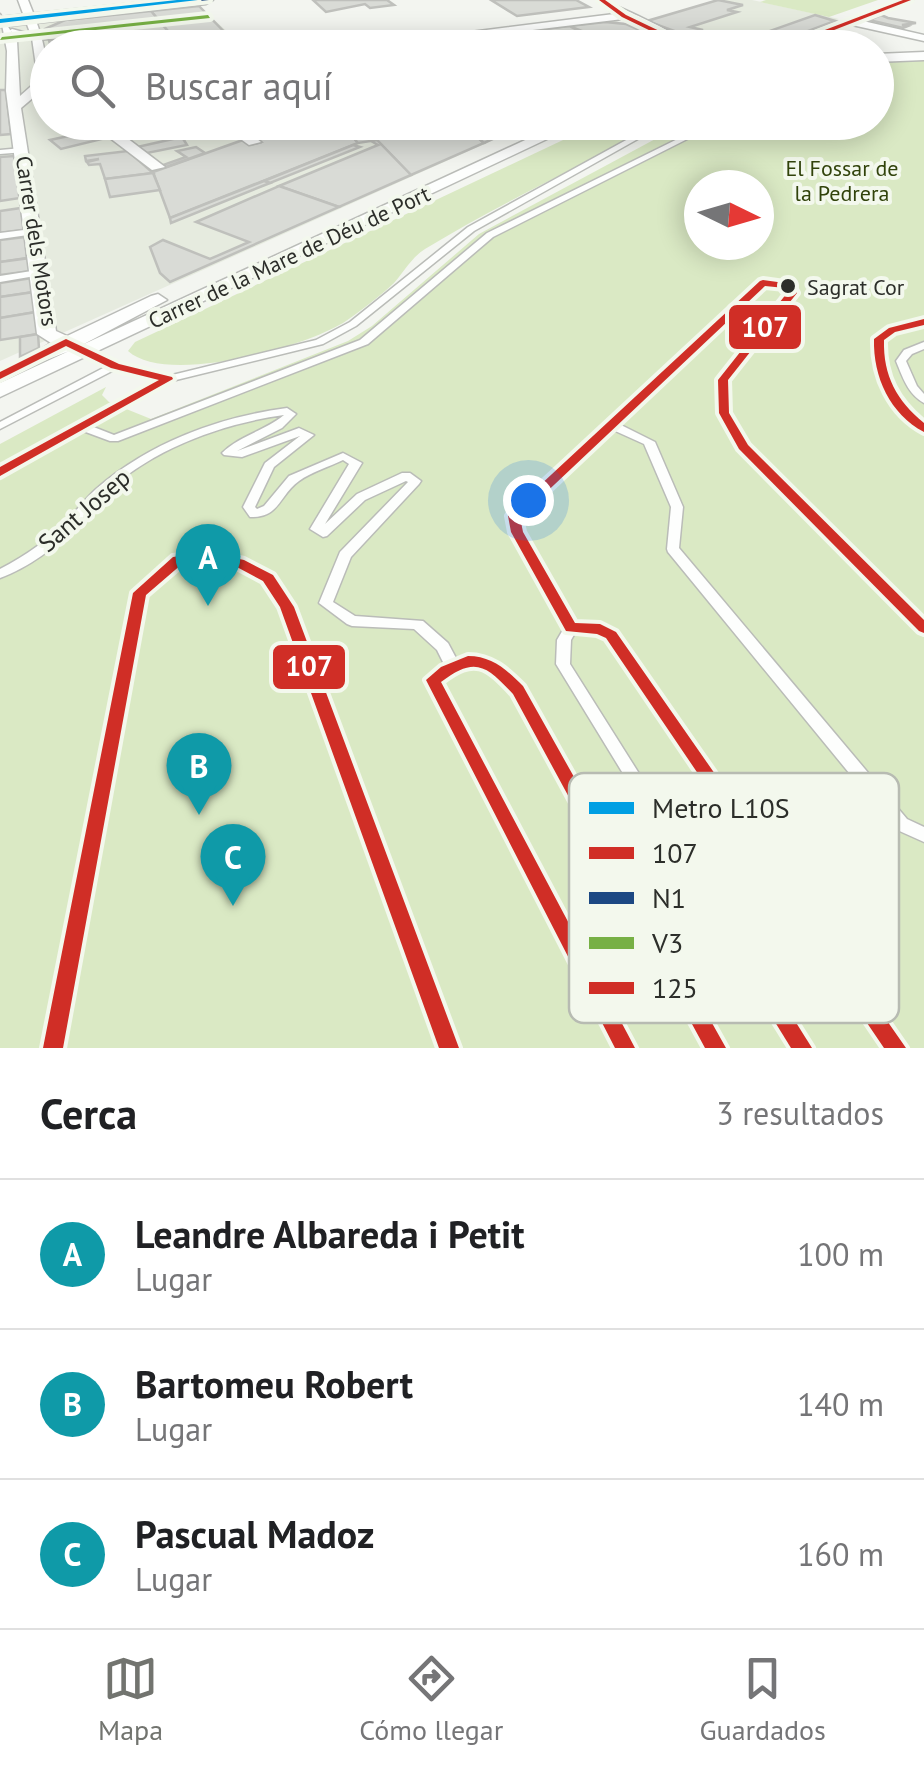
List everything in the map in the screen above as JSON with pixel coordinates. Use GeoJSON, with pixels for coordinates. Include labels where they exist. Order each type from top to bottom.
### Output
{"type":"FeatureCollection","features":[{"type":"Feature","properties":{"kind":"main road"},"geometry":{"type":"LineString","coordinates":[[31,26],[155,0]]}},
{"type":"Feature","properties":{"kind":"main road"},"geometry":{"type":"LineString","coordinates":[[4,23],[31,26],[206,0]]}},
{"type":"Feature","properties":{"kind":"street"},"geometry":{"type":"LineString","coordinates":[[602,0],[654,30]]}},
{"type":"Feature","properties":{"kind":"street"},"geometry":{"type":"LineString","coordinates":[[827,30],[908,0]]}},
{"type":"Feature","properties":{"kind":"street"},"geometry":{"type":"LineString","coordinates":[[504,30],[624,16]]}},
{"type":"Feature","properties":{"kind":"street"},"geometry":{"type":"LineString","coordinates":[[850,21],[889,30]]}},
{"type":"Feature","properties":{"kind":"street","name":"Carrer dels Motors"},"geometry":{"type":"LineString","coordinates":[[4,23],[13,51],[12,100],[46,334],[88,352]]}},
{"type":"Feature","properties":{"kind":"street"},"geometry":{"type":"LineString","coordinates":[[13,51],[31,26]]}},
{"type":"Feature","properties":{"kind":"street"},"geometry":{"type":"LineString","coordinates":[[894,31],[924,38]]}},
{"type":"Feature","properties":{"kind":"street"},"geometry":{"type":"LineString","coordinates":[[894,57],[924,56]]}},
{"type":"Feature","properties":{"kind":"street"},"geometry":{"type":"LineString","coordinates":[[14,76],[22,76],[23,84],[30,85]]}},
{"type":"Feature","properties":{"kind":"street"},"geometry":{"type":"LineString","coordinates":[[15,107],[30,97]]}},
{"type":"Feature","properties":{"kind":"street"},"geometry":{"type":"LineString","coordinates":[[121,140],[158,167]]}},
{"type":"Feature","properties":{"kind":"street","name":"Carrer de la Mare de Déu de Port"},"geometry":{"type":"LineString","coordinates":[[0,376],[66,342],[515,140]]}},
{"type":"Feature","properties":{"kind":"street","name":"Carrer de la Mare de Déu de Port"},"geometry":{"type":"LineString","coordinates":[[0,391],[538,140]]}},
{"type":"Feature","properties":{"kind":"lane"},"geometry":{"type":"LineString","coordinates":[[31,26],[122,30]]}},
{"type":"Feature","properties":{"kind":"lane"},"geometry":{"type":"LineString","coordinates":[[0,472],[122,408],[168,379],[300,349],[338,334],[471,229],[633,140]]}},
{"type":"Feature","properties":{"kind":"lane"},"geometry":{"type":"LineString","coordinates":[[82,426],[114,440],[364,342],[490,235],[682,140]]}},
{"type":"Feature","properties":{"kind":"lane"},"geometry":{"type":"LineString","coordinates":[[0,152],[22,150]]}},
{"type":"Feature","properties":{"kind":"lane"},"geometry":{"type":"LineString","coordinates":[[0,236],[32,232]]}},
{"type":"Feature","properties":{"kind":"lane"},"geometry":{"type":"LineString","coordinates":[[0,279],[38,273]]}},
{"type":"Feature","properties":{"kind":"lane"},"geometry":{"type":"LineString","coordinates":[[571,628],[517,532],[514,516],[763,284],[788,286],[792,293],[723,380],[724,413],[742,447],[924,628]]}},
{"type":"Feature","properties":{"kind":"lane"},"geometry":{"type":"LineString","coordinates":[[924,322],[892,330],[879,340],[876,360],[880,378],[899,407],[924,429]]}},
{"type":"Feature","properties":{"kind":"lane"},"geometry":{"type":"LineString","coordinates":[[924,345],[908,352],[901,361],[924,400]]}},
{"type":"Feature","properties":{"kind":"lane"},"geometry":{"type":"LineString","coordinates":[[88,352],[114,366],[168,379]]}},
{"type":"Feature","properties":{"kind":"lane"},"geometry":{"type":"LineString","coordinates":[[908,352],[924,355]]}},
{"type":"Feature","properties":{"kind":"lane"},"geometry":{"type":"LineString","coordinates":[[0,426],[114,366]]}},
{"type":"Feature","properties":{"kind":"lane","name":"Sant Josep"},"geometry":{"type":"LineString","coordinates":[[0,574],[21,564],[69,526],[99,492],[157,451],[214,428],[287,411],[291,414],[284,422],[236,445],[228,453],[238,455],[299,431],[308,435],[269,464],[249,507],[254,514],[268,509],[293,479],[344,456],[356,463],[316,529],[323,533],[361,497],[406,476],[416,480],[345,555],[326,603],[352,621],[418,624],[443,647],[451,664]]}},
{"type":"Feature","properties":{"kind":"lane"},"geometry":{"type":"LineString","coordinates":[[611,425],[648,442],[677,507],[673,549],[858,773]]}},
{"type":"Feature","properties":{"kind":"lane"},"geometry":{"type":"LineString","coordinates":[[53,1048],[140,593],[178,560],[206,556],[239,563],[268,578],[287,607],[449,1048]]}},
{"type":"Feature","properties":{"kind":"lane"},"geometry":{"type":"LineString","coordinates":[[571,628],[600,629],[611,635],[706,773]]}},
{"type":"Feature","properties":{"kind":"lane"},"geometry":{"type":"LineString","coordinates":[[571,628],[564,640],[563,664],[631,773]]}},
{"type":"Feature","properties":{"kind":"lane"},"geometry":{"type":"LineString","coordinates":[[569,782],[518,690],[497,665],[476,658],[451,664],[433,680],[569,941]]}},
{"type":"Feature","properties":{"kind":"lane"},"geometry":{"type":"LineString","coordinates":[[899,822],[924,835]]}},
{"type":"Feature","properties":{"kind":"lane"},"geometry":{"type":"LineString","coordinates":[[612,1023],[625,1048]]}},
{"type":"Feature","properties":{"kind":"lane"},"geometry":{"type":"LineString","coordinates":[[702,1023],[716,1048]]}},
{"type":"Feature","properties":{"kind":"lane"},"geometry":{"type":"LineString","coordinates":[[786,1023],[802,1048]]}},
{"type":"Feature","properties":{"kind":"lane"},"geometry":{"type":"LineString","coordinates":[[879,1023],[896,1048]]}},
{"type":"Feature","properties":{"kind":"shaded area"},"geometry":{"type":"Polygon","coordinates":[[[718,0],[752,0],[839,19],[810,30],[668,30],[647,21],[718,0]]]}},
{"type":"Feature","properties":{"kind":"shaded area"},"geometry":{"type":"Polygon","coordinates":[[[198,5],[225,30],[30,30],[30,140],[493,140],[0,361],[0,25],[198,5]]]}},
{"type":"Feature","properties":{"kind":"shaded area"},"geometry":{"type":"Polygon","coordinates":[[[616,21],[638,30],[522,30],[616,21]]]}},
{"type":"Feature","properties":{"kind":"green space"},"geometry":{"type":"Polygon","coordinates":[[[878,0],[829,17],[760,2],[878,0]]]}},
{"type":"Feature","properties":{"kind":"green space","name":"El Fossar de la Pedrera"},"geometry":{"type":"Polygon","coordinates":[[[924,56],[924,1048],[0,1048],[0,444],[106,387],[102,395],[109,402],[151,419],[348,341],[372,326],[479,234],[653,140],[894,140],[894,57],[924,56]]]}},
{"type":"Feature","properties":{"kind":"green space"},"geometry":{"type":"Polygon","coordinates":[[[563,140],[627,140],[425,249],[394,283],[346,321],[301,342],[237,359],[173,365],[147,361],[128,351],[135,342],[563,140]]]}},
{"type":"Feature","properties":{"kind":"building"},"geometry":{"type":"Polygon","coordinates":[[[313,0],[387,0],[394,5],[370,8],[365,4],[326,12],[313,0]]]}},
{"type":"Feature","properties":{"kind":"building"},"geometry":{"type":"Polygon","coordinates":[[[491,0],[576,0],[589,7],[517,16],[491,0]]]}},
{"type":"Feature","properties":{"kind":"building"},"geometry":{"type":"Polygon","coordinates":[[[718,0],[743,5],[727,10],[737,12],[690,27],[703,30],[671,30],[647,21],[718,0]]]}},
{"type":"Feature","properties":{"kind":"building"},"geometry":{"type":"Polygon","coordinates":[[[199,6],[222,30],[167,30],[151,11],[199,6]]]}},
{"type":"Feature","properties":{"kind":"building"},"geometry":{"type":"Polygon","coordinates":[[[151,11],[167,30],[134,30],[132,25],[45,30],[65,20],[151,11]]]}},
{"type":"Feature","properties":{"kind":"building"},"geometry":{"type":"Polygon","coordinates":[[[815,15],[835,21],[811,30],[773,30],[815,15]]]}},
{"type":"Feature","properties":{"kind":"building"},"geometry":{"type":"Polygon","coordinates":[[[881,15],[916,23],[902,25],[908,26],[903,28],[869,20],[881,15]]]}},
{"type":"Feature","properties":{"kind":"building"},"geometry":{"type":"Polygon","coordinates":[[[605,22],[640,30],[579,30],[569,26],[605,22]]]}},
{"type":"Feature","properties":{"kind":"building"},"geometry":{"type":"Polygon","coordinates":[[[569,26],[577,30],[537,30],[569,26]]]}},
{"type":"Feature","properties":{"kind":"building"},"geometry":{"type":"Polygon","coordinates":[[[0,90],[6,90],[11,134],[0,135],[0,90]]]}},
{"type":"Feature","properties":{"kind":"building"},"geometry":{"type":"Polygon","coordinates":[[[50,140],[98,140],[61,149],[50,140]]]}},
{"type":"Feature","properties":{"kind":"building"},"geometry":{"type":"Polygon","coordinates":[[[168,140],[184,140],[187,145],[147,153],[137,147],[168,140]]]}},
{"type":"Feature","properties":{"kind":"building"},"geometry":{"type":"Polygon","coordinates":[[[243,140],[251,145],[261,142],[258,140],[358,143],[170,218],[153,172],[243,140]]]}},
{"type":"Feature","properties":{"kind":"building"},"geometry":{"type":"Polygon","coordinates":[[[377,140],[484,143],[411,175],[377,140]]]}},
{"type":"Feature","properties":{"kind":"building"},"geometry":{"type":"Polygon","coordinates":[[[377,140],[411,175],[339,207],[279,186],[378,145],[371,141],[377,140]]]}},
{"type":"Feature","properties":{"kind":"building"},"geometry":{"type":"Polygon","coordinates":[[[353,145],[360,147],[270,183],[264,181],[353,145]]]}},
{"type":"Feature","properties":{"kind":"building"},"geometry":{"type":"Polygon","coordinates":[[[196,147],[205,153],[163,165],[186,157],[177,151],[196,147]]]}},
{"type":"Feature","properties":{"kind":"building"},"geometry":{"type":"Polygon","coordinates":[[[128,151],[153,173],[105,179],[100,164],[87,162],[99,159],[86,161],[85,156],[128,151]]]}},
{"type":"Feature","properties":{"kind":"building"},"geometry":{"type":"Polygon","coordinates":[[[14,156],[20,198],[0,201],[0,157],[14,156]]]}},
{"type":"Feature","properties":{"kind":"building"},"geometry":{"type":"Polygon","coordinates":[[[153,173],[160,190],[110,197],[105,179],[153,173]]]}},
{"type":"Feature","properties":{"kind":"building"},"geometry":{"type":"Polygon","coordinates":[[[264,181],[270,183],[171,223],[170,218],[264,181]]]}},
{"type":"Feature","properties":{"kind":"building"},"geometry":{"type":"Polygon","coordinates":[[[279,186],[339,207],[170,282],[160,273],[150,247],[163,240],[210,259],[249,242],[196,222],[279,186]]]}},
{"type":"Feature","properties":{"kind":"building"},"geometry":{"type":"Polygon","coordinates":[[[21,208],[24,230],[0,233],[0,211],[21,208]]]}},
{"type":"Feature","properties":{"kind":"building"},"geometry":{"type":"Polygon","coordinates":[[[25,237],[27,258],[0,262],[0,240],[25,237]]]}},
{"type":"Feature","properties":{"kind":"building"},"geometry":{"type":"Polygon","coordinates":[[[30,258],[31,271],[0,275],[0,262],[30,258]]]}},
{"type":"Feature","properties":{"kind":"building"},"geometry":{"type":"Polygon","coordinates":[[[32,278],[34,292],[0,297],[0,283],[32,278]]]}},
{"type":"Feature","properties":{"kind":"building"},"geometry":{"type":"Polygon","coordinates":[[[34,292],[36,312],[0,318],[0,297],[34,292]]]}},
{"type":"Feature","properties":{"kind":"building"},"geometry":{"type":"Polygon","coordinates":[[[36,312],[38,334],[0,340],[0,318],[36,312]]]}},
{"type":"Feature","properties":{"kind":"building"},"geometry":{"type":"Polygon","coordinates":[[[38,334],[39,348],[20,357],[20,337],[38,334]]]}},
{"type":"Feature","properties":{"kind":"metro line","name":"L10S"},"geometry":{"type":"LineString","coordinates":[[0,21],[195,0]]}},
{"type":"Feature","properties":{"kind":"transit line","name":"N1"},"geometry":{"type":"LineString","coordinates":[[0,22],[206,0]]}},
{"type":"Feature","properties":{"kind":"transit line","name":"125"},"geometry":{"type":"LineString","coordinates":[[602,0],[654,30]]}},
{"type":"Feature","properties":{"kind":"transit line","name":"125"},"geometry":{"type":"LineString","coordinates":[[829,30],[908,0]]}},
{"type":"Feature","properties":{"kind":"transit line","name":"V3"},"geometry":{"type":"LineString","coordinates":[[86,30],[208,17]]}},
{"type":"Feature","properties":{"kind":"transit line","name":"V3"},"geometry":{"type":"LineString","coordinates":[[2,39],[30,36]]}},
{"type":"Feature","properties":{"kind":"transit line","name":"107"},"geometry":{"type":"LineString","coordinates":[[571,628],[517,532],[514,516],[763,283],[789,286],[792,293],[723,380],[724,413],[743,447],[924,628]]}},
{"type":"Feature","properties":{"kind":"transit line","name":"107"},"geometry":{"type":"LineString","coordinates":[[924,322],[892,330],[879,339],[880,367],[889,390],[924,429]]}},
{"type":"Feature","properties":{"kind":"transit line","name":"107"},"geometry":{"type":"LineString","coordinates":[[0,376],[66,342],[115,366],[168,379]]}},
{"type":"Feature","properties":{"kind":"transit line","name":"107"},"geometry":{"type":"LineString","coordinates":[[0,472],[168,379]]}},
{"type":"Feature","properties":{"kind":"transit line","name":"107"},"geometry":{"type":"LineString","coordinates":[[53,1048],[140,593],[178,560],[206,556],[239,563],[268,578],[287,607],[449,1048]]}},
{"type":"Feature","properties":{"kind":"transit line","name":"107"},"geometry":{"type":"LineString","coordinates":[[571,628],[600,629],[611,635],[706,773]]}},
{"type":"Feature","properties":{"kind":"transit line","name":"107"},"geometry":{"type":"LineString","coordinates":[[569,782],[518,690],[497,670],[468,661],[433,680],[569,941]]}},
{"type":"Feature","properties":{"kind":"transit line","name":"107"},"geometry":{"type":"LineString","coordinates":[[612,1023],[625,1048]]}},
{"type":"Feature","properties":{"kind":"transit line","name":"107"},"geometry":{"type":"LineString","coordinates":[[702,1023],[716,1048]]}},
{"type":"Feature","properties":{"kind":"transit line","name":"107"},"geometry":{"type":"LineString","coordinates":[[786,1023],[802,1048]]}},
{"type":"Feature","properties":{"kind":"transit line","name":"107"},"geometry":{"type":"LineString","coordinates":[[879,1023],[896,1048]]}},
{"type":"Feature","properties":{"kind":"place","name":"Sagrat Cor"},"geometry":{"type":"Point","coordinates":[788,286]}},
{"type":"Feature","properties":{"kind":"place","name":"Leandre Albareda i Petit"},"geometry":{"type":"Point","coordinates":[208,606]}},
{"type":"Feature","properties":{"kind":"place","name":"Bartomeu Robert"},"geometry":{"type":"Point","coordinates":[199,815]}},
{"type":"Feature","properties":{"kind":"place","name":"Pascual Madoz"},"geometry":{"type":"Point","coordinates":[233,906]}}]}
